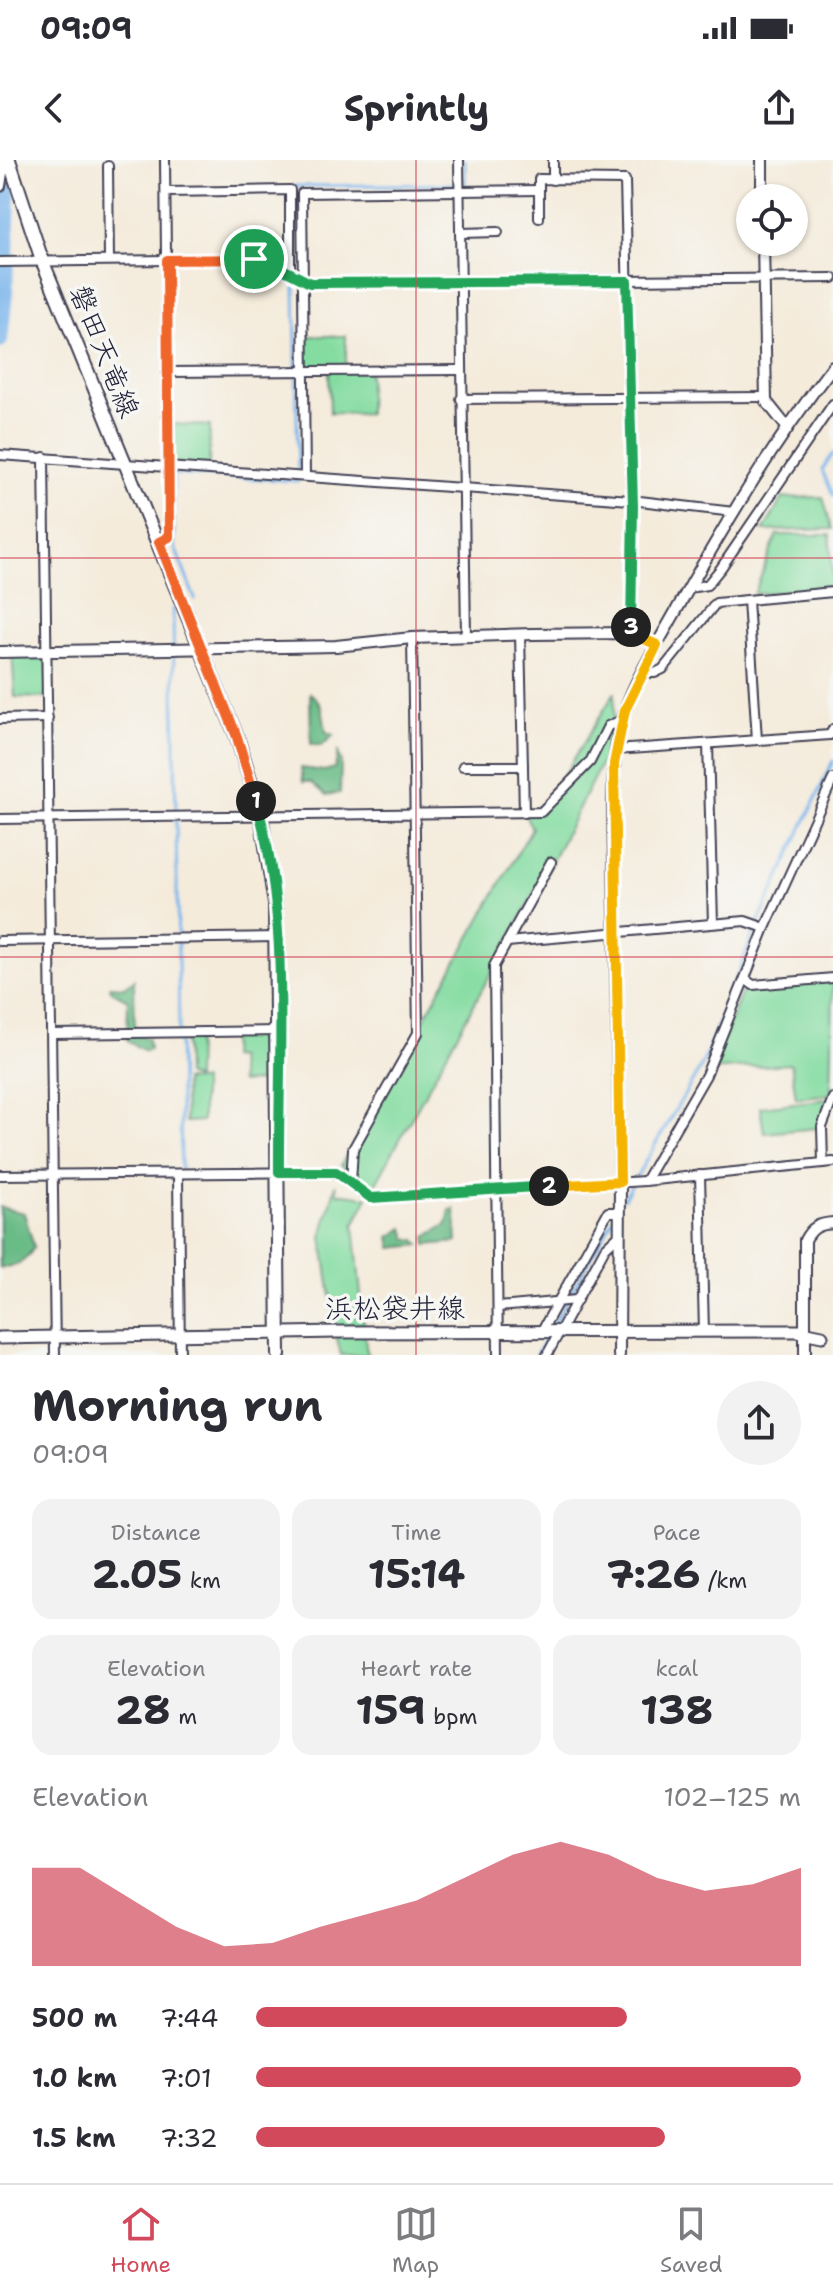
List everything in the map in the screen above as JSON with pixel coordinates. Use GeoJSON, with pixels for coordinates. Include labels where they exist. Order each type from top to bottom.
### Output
{"type":"FeatureCollection","features":[{"type":"Feature","properties":{"kind":"main road","name":"磐田天竜線"},"geometry":{"type":"LineString","coordinates":[[6,160],[15,167],[42,260],[202,647],[237,737],[261,815],[277,937],[279,1355]]}},
{"type":"Feature","properties":{"kind":"main road","name":"浜松袋井線"},"geometry":{"type":"LineString","coordinates":[[0,1338],[619,1330],[828,1336]]}},
{"type":"Feature","properties":{"kind":"street"},"geometry":{"type":"LineString","coordinates":[[0,185],[6,160]]}},
{"type":"Feature","properties":{"kind":"street"},"geometry":{"type":"LineString","coordinates":[[159,542],[169,537],[165,160]]}},
{"type":"Feature","properties":{"kind":"street"},"geometry":{"type":"LineString","coordinates":[[459,160],[466,636]]}},
{"type":"Feature","properties":{"kind":"street"},"geometry":{"type":"LineString","coordinates":[[553,160],[553,180]]}},
{"type":"Feature","properties":{"kind":"street"},"geometry":{"type":"LineString","coordinates":[[762,160],[762,184]]}},
{"type":"Feature","properties":{"kind":"street"},"geometry":{"type":"LineString","coordinates":[[108,166],[109,260]]}},
{"type":"Feature","properties":{"kind":"street"},"geometry":{"type":"LineString","coordinates":[[539,218],[539,179],[625,180],[631,633]]}},
{"type":"Feature","properties":{"kind":"street"},"geometry":{"type":"LineString","coordinates":[[166,192],[290,190],[290,272]]}},
{"type":"Feature","properties":{"kind":"street"},"geometry":{"type":"LineString","coordinates":[[305,476],[302,193],[539,190]]}},
{"type":"Feature","properties":{"kind":"street"},"geometry":{"type":"LineString","coordinates":[[460,233],[498,232]]}},
{"type":"Feature","properties":{"kind":"street"},"geometry":{"type":"LineString","coordinates":[[763,256],[766,397],[786,426]]}},
{"type":"Feature","properties":{"kind":"street"},"geometry":{"type":"LineString","coordinates":[[0,262],[254,259],[290,272],[302,282],[833,278]]}},
{"type":"Feature","properties":{"kind":"street"},"geometry":{"type":"LineString","coordinates":[[619,1355],[615,750],[622,720],[642,673],[689,588],[786,426],[833,366]]}},
{"type":"Feature","properties":{"kind":"street"},"geometry":{"type":"LineString","coordinates":[[168,372],[461,370]]}},
{"type":"Feature","properties":{"kind":"street"},"geometry":{"type":"LineString","coordinates":[[461,399],[766,397]]}},
{"type":"Feature","properties":{"kind":"street"},"geometry":{"type":"LineString","coordinates":[[689,588],[707,585],[721,568],[833,404]]}},
{"type":"Feature","properties":{"kind":"street"},"geometry":{"type":"LineString","coordinates":[[0,455],[631,500],[734,512]]}},
{"type":"Feature","properties":{"kind":"street"},"geometry":{"type":"LineString","coordinates":[[44,457],[55,1355]]}},
{"type":"Feature","properties":{"kind":"street"},"geometry":{"type":"LineString","coordinates":[[642,673],[655,673],[663,669],[716,603],[833,592]]}},
{"type":"Feature","properties":{"kind":"street"},"geometry":{"type":"LineString","coordinates":[[748,600],[757,740]]}},
{"type":"Feature","properties":{"kind":"street"},"geometry":{"type":"LineString","coordinates":[[0,652],[336,646],[412,638],[520,634],[631,633],[657,645]]}},
{"type":"Feature","properties":{"kind":"street"},"geometry":{"type":"LineString","coordinates":[[520,634],[524,813]]}},
{"type":"Feature","properties":{"kind":"street"},"geometry":{"type":"LineString","coordinates":[[351,1182],[353,1149],[418,1033],[412,638]]}},
{"type":"Feature","properties":{"kind":"street"},"geometry":{"type":"LineString","coordinates":[[0,719],[48,718]]}},
{"type":"Feature","properties":{"kind":"street"},"geometry":{"type":"LineString","coordinates":[[0,819],[544,812],[590,762],[608,726],[622,720]]}},
{"type":"Feature","properties":{"kind":"street"},"geometry":{"type":"LineString","coordinates":[[615,750],[830,735],[833,729]]}},
{"type":"Feature","properties":{"kind":"street"},"geometry":{"type":"LineString","coordinates":[[708,744],[713,923]]}},
{"type":"Feature","properties":{"kind":"street"},"geometry":{"type":"LineString","coordinates":[[463,766],[523,766]]}},
{"type":"Feature","properties":{"kind":"street"},"geometry":{"type":"LineString","coordinates":[[645,1181],[706,1075],[765,928],[833,779]]}},
{"type":"Feature","properties":{"kind":"street"},"geometry":{"type":"LineString","coordinates":[[498,1355],[494,966],[551,862]]}},
{"type":"Feature","properties":{"kind":"street"},"geometry":{"type":"LineString","coordinates":[[507,942],[713,923],[751,921],[765,928]]}},
{"type":"Feature","properties":{"kind":"street"},"geometry":{"type":"LineString","coordinates":[[0,941],[277,937]]}},
{"type":"Feature","properties":{"kind":"street"},"geometry":{"type":"LineString","coordinates":[[745,979],[753,985],[833,978]]}},
{"type":"Feature","properties":{"kind":"street"},"geometry":{"type":"LineString","coordinates":[[52,1034],[279,1031]]}},
{"type":"Feature","properties":{"kind":"street"},"geometry":{"type":"LineString","coordinates":[[0,1175],[336,1172],[371,1198],[645,1181],[828,1163],[822,1127],[833,1098]]}},
{"type":"Feature","properties":{"kind":"street"},"geometry":{"type":"LineString","coordinates":[[178,1174],[180,1355]]}},
{"type":"Feature","properties":{"kind":"street"},"geometry":{"type":"LineString","coordinates":[[700,1175],[704,1331]]}},
{"type":"Feature","properties":{"kind":"street"},"geometry":{"type":"LineString","coordinates":[[542,1332],[608,1212],[620,1212]]}},
{"type":"Feature","properties":{"kind":"street"},"geometry":{"type":"LineString","coordinates":[[805,1355],[805,1240],[810,1230],[833,1223]]}},
{"type":"Feature","properties":{"kind":"street"},"geometry":{"type":"LineString","coordinates":[[547,1355],[605,1248],[620,1234]]}},
{"type":"Feature","properties":{"kind":"street"},"geometry":{"type":"LineString","coordinates":[[498,1307],[577,1300]]}},
{"type":"Feature","properties":{"kind":"green space"},"geometry":{"type":"Polygon","coordinates":[[[303,336],[346,336],[346,370],[369,370],[368,414],[330,413],[329,371],[303,371],[303,336]]]}},
{"type":"Feature","properties":{"kind":"green space"},"geometry":{"type":"Polygon","coordinates":[[[172,424],[210,426],[209,467],[171,464],[172,424]]]}},
{"type":"Feature","properties":{"kind":"green space"},"geometry":{"type":"Polygon","coordinates":[[[823,497],[832,529],[763,531],[783,498],[823,497]]]}},
{"type":"Feature","properties":{"kind":"green space"},"geometry":{"type":"Polygon","coordinates":[[[777,535],[830,535],[833,586],[754,594],[777,535]]]}},
{"type":"Feature","properties":{"kind":"green space"},"geometry":{"type":"Polygon","coordinates":[[[48,651],[48,698],[15,697],[12,652],[48,651]]]}},
{"type":"Feature","properties":{"kind":"green space"},"geometry":{"type":"Polygon","coordinates":[[[615,692],[612,742],[548,869],[371,1192],[368,1191],[341,1165],[532,828],[524,813],[541,812],[615,692]]]}},
{"type":"Feature","properties":{"kind":"green space"},"geometry":{"type":"Polygon","coordinates":[[[310,693],[321,706],[326,732],[334,735],[321,746],[311,744],[310,693]]]}},
{"type":"Feature","properties":{"kind":"green space"},"geometry":{"type":"Polygon","coordinates":[[[338,751],[341,762],[340,793],[326,795],[311,782],[303,782],[301,768],[324,771],[335,768],[338,751]]]}},
{"type":"Feature","properties":{"kind":"green space"},"geometry":{"type":"Polygon","coordinates":[[[134,980],[135,1032],[148,1039],[149,1049],[145,1051],[127,1041],[128,1000],[111,991],[110,986],[124,987],[134,980]]]}},
{"type":"Feature","properties":{"kind":"green space"},"geometry":{"type":"Polygon","coordinates":[[[833,981],[831,1094],[796,1098],[791,1064],[711,1070],[742,992],[833,981]]]}},
{"type":"Feature","properties":{"kind":"green space"},"geometry":{"type":"Polygon","coordinates":[[[267,1034],[267,1081],[240,1083],[238,1058],[230,1057],[231,1035],[267,1034]]]}},
{"type":"Feature","properties":{"kind":"green space"},"geometry":{"type":"Polygon","coordinates":[[[185,1035],[197,1035],[196,1079],[186,1075],[185,1035]]]}},
{"type":"Feature","properties":{"kind":"green space"},"geometry":{"type":"Polygon","coordinates":[[[184,1080],[202,1081],[202,1121],[185,1122],[184,1080]]]}},
{"type":"Feature","properties":{"kind":"green space"},"geometry":{"type":"Polygon","coordinates":[[[829,1099],[818,1128],[764,1133],[760,1107],[829,1099]]]}},
{"type":"Feature","properties":{"kind":"green space"},"geometry":{"type":"Polygon","coordinates":[[[336,1184],[337,1193],[368,1197],[354,1225],[367,1355],[341,1355],[337,1339],[322,1236],[336,1184]]]}},
{"type":"Feature","properties":{"kind":"green space"},"geometry":{"type":"Polygon","coordinates":[[[0,1207],[24,1213],[34,1247],[20,1262],[0,1268],[0,1207]]]}},
{"type":"Feature","properties":{"kind":"green space"},"geometry":{"type":"Polygon","coordinates":[[[455,1209],[457,1242],[427,1245],[426,1237],[447,1224],[450,1210],[455,1209]]]}},
{"type":"Feature","properties":{"kind":"green space"},"geometry":{"type":"Polygon","coordinates":[[[404,1228],[407,1239],[416,1240],[420,1245],[392,1248],[390,1237],[404,1228]]]}},
{"type":"Feature","properties":{"kind":"waterway"},"geometry":{"type":"LineString","coordinates":[[293,192],[294,186],[465,184],[465,160]]}},
{"type":"Feature","properties":{"kind":"waterway"},"geometry":{"type":"LineString","coordinates":[[0,340],[5,292],[8,188]]}},
{"type":"Feature","properties":{"kind":"waterway"},"geometry":{"type":"LineString","coordinates":[[195,599],[174,545],[173,474],[298,481],[294,215]]}},
{"type":"Feature","properties":{"kind":"waterway"},"geometry":{"type":"LineString","coordinates":[[833,454],[822,470],[833,495]]}},
{"type":"Feature","properties":{"kind":"waterway"},"geometry":{"type":"LineString","coordinates":[[173,609],[181,1171]]}},
{"type":"Feature","properties":{"kind":"waterway"},"geometry":{"type":"LineString","coordinates":[[624,1198],[703,1063],[754,932],[833,761]]}},
{"type":"Feature","properties":{"kind":"waterway"},"geometry":{"type":"LineString","coordinates":[[552,1327],[615,1215]]}},
{"type":"Feature","properties":{"kind":"waterway"},"geometry":{"type":"LineString","coordinates":[[536,1355],[548,1334]]}},
{"type":"Feature","properties":{"kind":"route"},"geometry":{"type":"LineString","coordinates":[[254,259],[265,260],[290,272],[302,282],[310,283],[627,281],[633,507],[631,633],[657,645],[625,710],[614,764],[614,933],[620,1182],[371,1198],[336,1172],[279,1172],[277,937],[268,850],[261,815],[237,737],[159,542],[169,537],[167,260],[254,259]]}}]}
